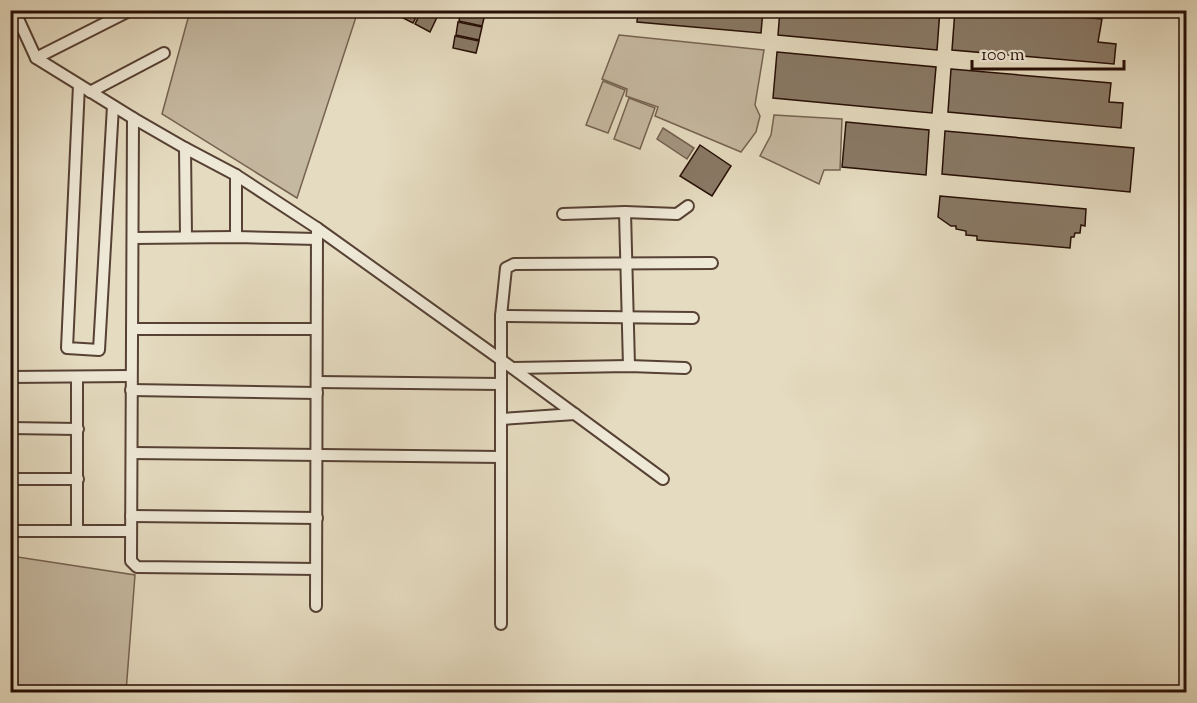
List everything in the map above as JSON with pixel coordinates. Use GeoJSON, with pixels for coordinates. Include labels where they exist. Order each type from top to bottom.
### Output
{"type":"FeatureCollection","features":[{"type":"Feature","properties":{"kind":"street"},"geometry":{"type":"LineString","coordinates":[[36,58],[131,10]]}},
{"type":"Feature","properties":{"kind":"street"},"geometry":{"type":"LineString","coordinates":[[15,11],[36,58],[133,118],[236,175],[317,234],[513,368],[663,479]]}},
{"type":"Feature","properties":{"kind":"street"},"geometry":{"type":"LineString","coordinates":[[90,92],[164,53]]}},
{"type":"Feature","properties":{"kind":"street"},"geometry":{"type":"LineString","coordinates":[[79,85],[67,348],[99,350],[113,106]]}},
{"type":"Feature","properties":{"kind":"street"},"geometry":{"type":"LineString","coordinates":[[133,118],[130,559],[137,567],[316,569]]}},
{"type":"Feature","properties":{"kind":"street"},"geometry":{"type":"LineString","coordinates":[[185,148],[186,237]]}},
{"type":"Feature","properties":{"kind":"street"},"geometry":{"type":"LineString","coordinates":[[236,175],[236,237]]}},
{"type":"Feature","properties":{"kind":"street"},"geometry":{"type":"LineString","coordinates":[[563,214],[625,212],[678,214],[688,206]]}},
{"type":"Feature","properties":{"kind":"street"},"geometry":{"type":"LineString","coordinates":[[625,212],[629,366]]}},
{"type":"Feature","properties":{"kind":"street"},"geometry":{"type":"LineString","coordinates":[[133,238],[317,234]]}},
{"type":"Feature","properties":{"kind":"street"},"geometry":{"type":"LineString","coordinates":[[316,606],[317,234]]}},
{"type":"Feature","properties":{"kind":"street"},"geometry":{"type":"LineString","coordinates":[[501,624],[500,359],[501,316],[506,268],[510,265],[712,263]]}},
{"type":"Feature","properties":{"kind":"street"},"geometry":{"type":"LineString","coordinates":[[501,316],[693,318]]}},
{"type":"Feature","properties":{"kind":"street"},"geometry":{"type":"LineString","coordinates":[[132,329],[316,329]]}},
{"type":"Feature","properties":{"kind":"street"},"geometry":{"type":"LineString","coordinates":[[513,368],[629,366],[686,368]]}},
{"type":"Feature","properties":{"kind":"street"},"geometry":{"type":"LineString","coordinates":[[10,377],[131,376]]}},
{"type":"Feature","properties":{"kind":"street"},"geometry":{"type":"LineString","coordinates":[[77,377],[77,531]]}},
{"type":"Feature","properties":{"kind":"street"},"geometry":{"type":"LineString","coordinates":[[131,390],[501,384]]}},
{"type":"Feature","properties":{"kind":"street"},"geometry":{"type":"LineString","coordinates":[[501,419],[575,414]]}},
{"type":"Feature","properties":{"kind":"street"},"geometry":{"type":"LineString","coordinates":[[10,428],[78,429]]}},
{"type":"Feature","properties":{"kind":"street"},"geometry":{"type":"LineString","coordinates":[[132,453],[501,457]]}},
{"type":"Feature","properties":{"kind":"street"},"geometry":{"type":"LineString","coordinates":[[10,480],[78,479]]}},
{"type":"Feature","properties":{"kind":"street"},"geometry":{"type":"LineString","coordinates":[[131,516],[317,518]]}},
{"type":"Feature","properties":{"kind":"street"},"geometry":{"type":"LineString","coordinates":[[10,531],[130,531]]}},
{"type":"Feature","properties":{"kind":"shaded area"},"geometry":{"type":"Polygon","coordinates":[[[190,11],[349,11],[357,14],[297,198],[162,114],[190,11]]]}},
{"type":"Feature","properties":{"kind":"shaded area"},"geometry":{"type":"Polygon","coordinates":[[[619,35],[764,50],[755,105],[760,116],[756,132],[741,152],[655,116],[658,107],[626,96],[627,89],[602,79],[619,35]]]}},
{"type":"Feature","properties":{"kind":"shaded area"},"geometry":{"type":"Polygon","coordinates":[[[603,81],[625,90],[608,133],[586,125],[603,81]]]}},
{"type":"Feature","properties":{"kind":"shaded area"},"geometry":{"type":"Polygon","coordinates":[[[629,98],[655,108],[640,149],[614,139],[629,98]]]}},
{"type":"Feature","properties":{"kind":"shaded area"},"geometry":{"type":"Polygon","coordinates":[[[774,115],[842,119],[840,170],[824,170],[819,184],[760,156],[771,135],[774,115]]]}},
{"type":"Feature","properties":{"kind":"shaded area"},"geometry":{"type":"Polygon","coordinates":[[[663,128],[694,148],[687,159],[657,139],[663,128]]]}},
{"type":"Feature","properties":{"kind":"shaded area"},"geometry":{"type":"Polygon","coordinates":[[[11,556],[135,575],[126,692],[11,692],[11,556]]]}},
{"type":"Feature","properties":{"kind":"building"},"geometry":{"type":"Polygon","coordinates":[[[407,10],[420,10],[413,23],[403,18],[407,10]]]}},
{"type":"Feature","properties":{"kind":"building"},"geometry":{"type":"Polygon","coordinates":[[[422,10],[440,11],[430,32],[415,24],[422,10]]]}},
{"type":"Feature","properties":{"kind":"building"},"geometry":{"type":"Polygon","coordinates":[[[461,10],[485,14],[482,26],[459,21],[461,10]]]}},
{"type":"Feature","properties":{"kind":"building"},"geometry":{"type":"Polygon","coordinates":[[[638,10],[763,10],[761,33],[637,22],[638,10]]]}},
{"type":"Feature","properties":{"kind":"building"},"geometry":{"type":"Polygon","coordinates":[[[780,10],[940,10],[937,50],[778,35],[780,10]]]}},
{"type":"Feature","properties":{"kind":"building"},"geometry":{"type":"Polygon","coordinates":[[[955,10],[1006,10],[1102,19],[1098,42],[1116,44],[1114,64],[952,50],[955,10]]]}},
{"type":"Feature","properties":{"kind":"building"},"geometry":{"type":"Polygon","coordinates":[[[458,22],[482,27],[479,40],[456,35],[458,22]]]}},
{"type":"Feature","properties":{"kind":"building"},"geometry":{"type":"Polygon","coordinates":[[[455,36],[479,41],[476,53],[453,48],[455,36]]]}},
{"type":"Feature","properties":{"kind":"building"},"geometry":{"type":"Polygon","coordinates":[[[777,52],[936,67],[932,113],[773,98],[777,52]]]}},
{"type":"Feature","properties":{"kind":"building"},"geometry":{"type":"Polygon","coordinates":[[[951,69],[1111,83],[1109,102],[1123,103],[1121,128],[948,112],[951,69]]]}},
{"type":"Feature","properties":{"kind":"building"},"geometry":{"type":"Polygon","coordinates":[[[846,122],[929,130],[926,175],[842,167],[846,122]]]}},
{"type":"Feature","properties":{"kind":"building"},"geometry":{"type":"Polygon","coordinates":[[[945,131],[1134,148],[1130,192],[942,174],[945,131]]]}},
{"type":"Feature","properties":{"kind":"building"},"geometry":{"type":"Polygon","coordinates":[[[700,145],[731,166],[712,196],[680,176],[700,145]]]}},
{"type":"Feature","properties":{"kind":"building"},"geometry":{"type":"Polygon","coordinates":[[[940,196],[1086,209],[1085,226],[1081,225],[1080,233],[1075,233],[1074,237],[1071,237],[1070,248],[977,240],[977,236],[966,235],[966,231],[956,229],[956,226],[951,226],[938,217],[940,196]]]}}]}
